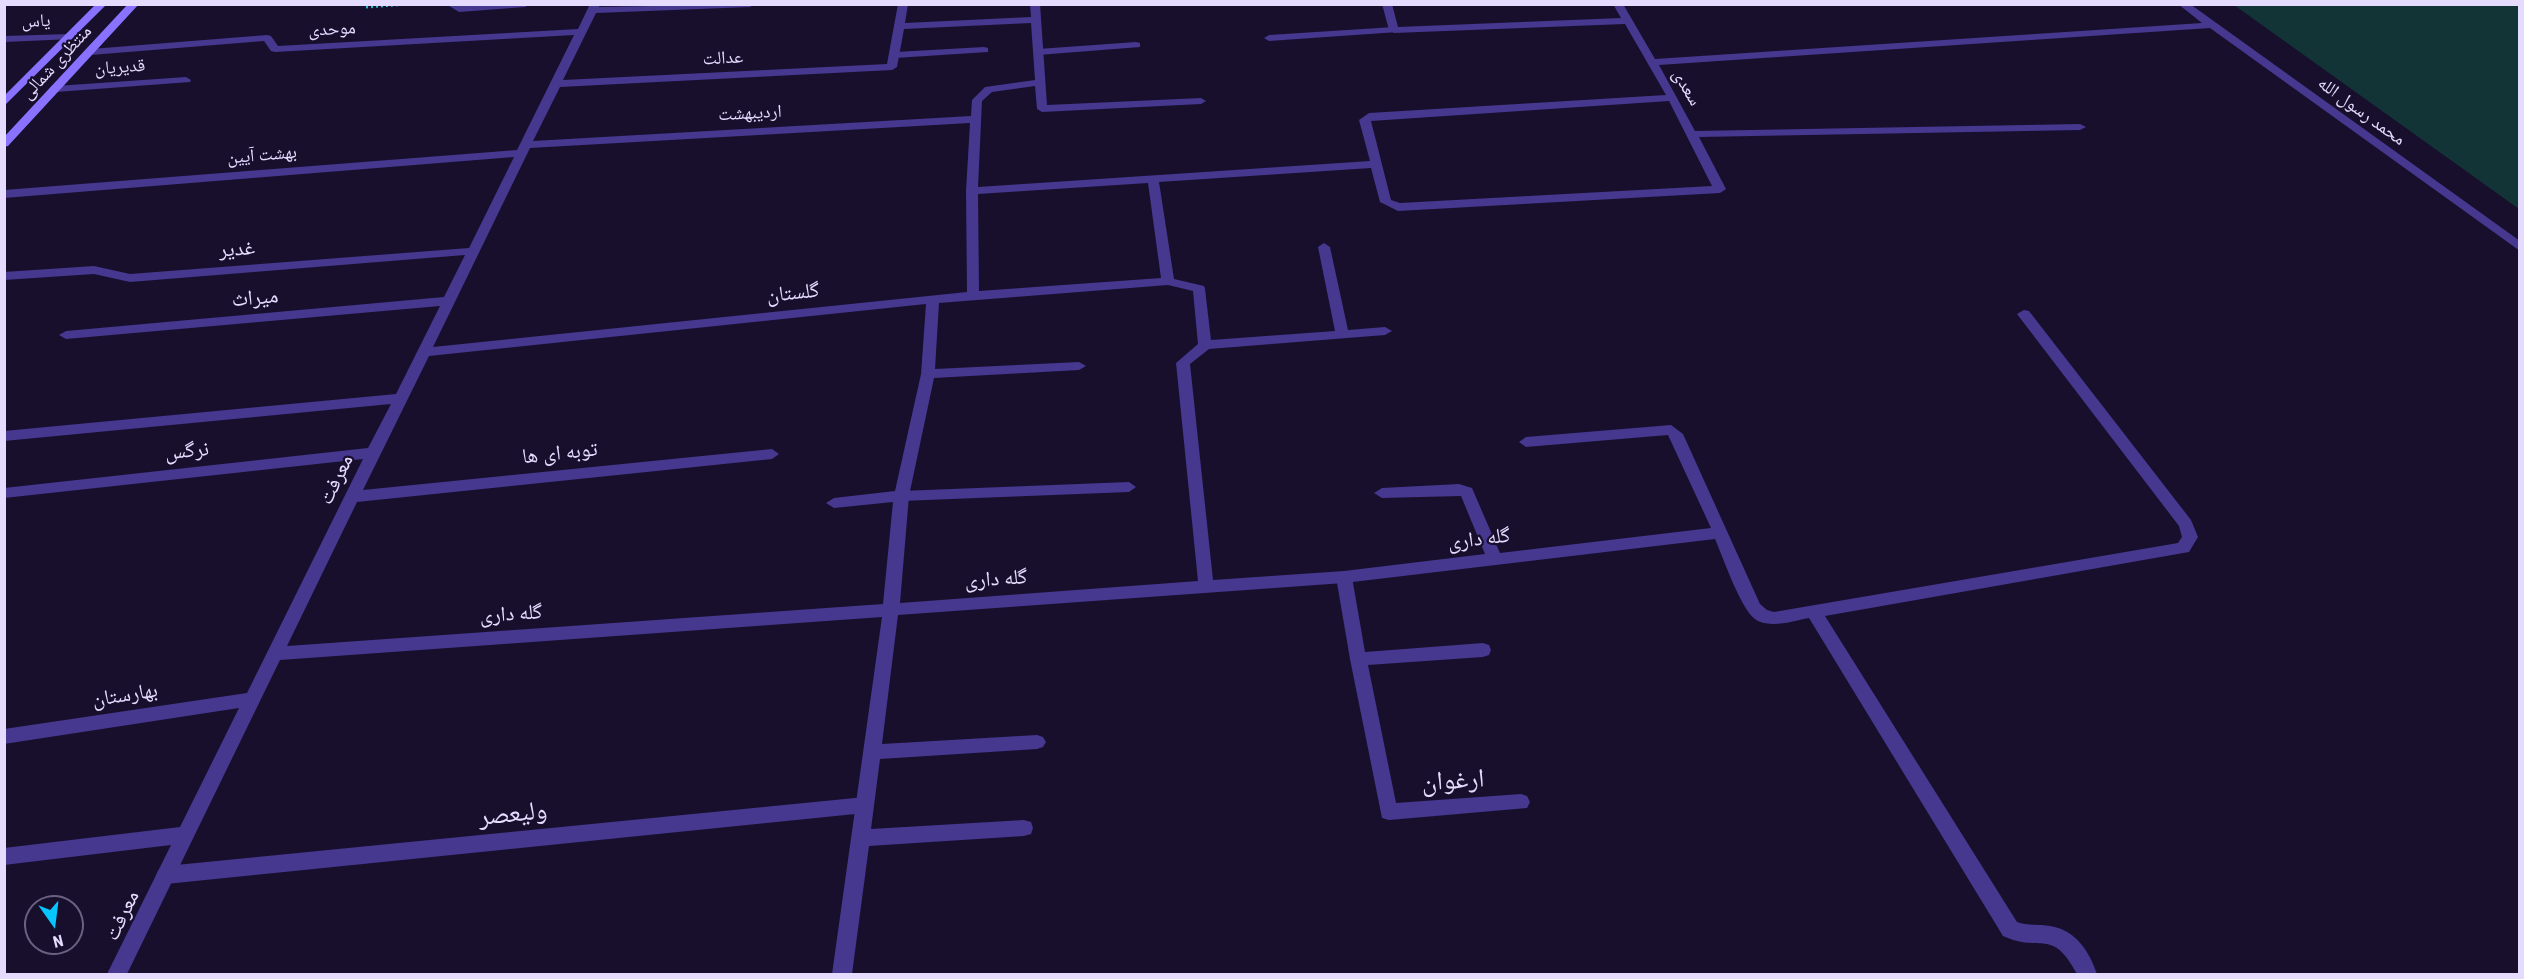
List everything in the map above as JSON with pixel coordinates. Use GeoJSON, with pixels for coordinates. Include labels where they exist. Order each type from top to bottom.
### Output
{"type":"FeatureCollection","features":[{"type":"Feature","properties":{"kind":"main road","name":"منتظری شمالی"},"geometry":{"type":"LineString","coordinates":[[4,103],[102,4]]}},
{"type":"Feature","properties":{"kind":"main road","name":"منتظری شمالی"},"geometry":{"type":"LineString","coordinates":[[4,144],[134,4]]}},
{"type":"Feature","properties":{"kind":"street"},"geometry":{"type":"LineString","coordinates":[[452,4],[459,9],[525,4]]}},
{"type":"Feature","properties":{"kind":"street"},"geometry":{"type":"LineString","coordinates":[[593,7],[750,4]]}},
{"type":"Feature","properties":{"kind":"street"},"geometry":{"type":"LineString","coordinates":[[903,4],[895,55],[984,50]]}},
{"type":"Feature","properties":{"kind":"street"},"geometry":{"type":"LineString","coordinates":[[1035,4],[1042,109],[1200,101]]}},
{"type":"Feature","properties":{"kind":"street"},"geometry":{"type":"LineString","coordinates":[[1387,4],[1394,30]]}},
{"type":"Feature","properties":{"kind":"street","name":"سعدی"},"geometry":{"type":"LineString","coordinates":[[1375,164],[1386,202],[1398,207],[1720,189],[1693,134],[1618,4]]}},
{"type":"Feature","properties":{"kind":"street","name":"محمد رسول الله"},"geometry":{"type":"LineString","coordinates":[[2183,4],[2520,247]]}},
{"type":"Feature","properties":{"kind":"street","name":"معرفت"},"geometry":{"type":"LineString","coordinates":[[117,975],[593,7]]}},
{"type":"Feature","properties":{"kind":"street"},"geometry":{"type":"LineString","coordinates":[[900,26],[1036,21]]}},
{"type":"Feature","properties":{"kind":"street"},"geometry":{"type":"LineString","coordinates":[[1269,38],[1394,30],[1628,21]]}},
{"type":"Feature","properties":{"kind":"street"},"geometry":{"type":"LineString","coordinates":[[1652,62],[2212,25]]}},
{"type":"Feature","properties":{"kind":"street","name":"موحدی"},"geometry":{"type":"LineString","coordinates":[[91,51],[267,38],[275,49],[581,32]]}},
{"type":"Feature","properties":{"kind":"street","name":"یاس"},"geometry":{"type":"LineString","coordinates":[[4,39],[69,37]]}},
{"type":"Feature","properties":{"kind":"street"},"geometry":{"type":"LineString","coordinates":[[1038,52],[1136,45]]}},
{"type":"Feature","properties":{"kind":"street","name":"عدالت"},"geometry":{"type":"LineString","coordinates":[[555,84],[892,68],[895,55]]}},
{"type":"Feature","properties":{"kind":"street","name":"قدیریان"},"geometry":{"type":"LineString","coordinates":[[56,89],[186,80]]}},
{"type":"Feature","properties":{"kind":"street"},"geometry":{"type":"LineString","coordinates":[[973,296],[972,191],[977,100],[989,89],[1040,82]]}},
{"type":"Feature","properties":{"kind":"street"},"geometry":{"type":"LineString","coordinates":[[972,191],[1375,164],[1365,120],[1369,116],[1673,98]]}},
{"type":"Feature","properties":{"kind":"street","name":"اردیبهشت"},"geometry":{"type":"LineString","coordinates":[[523,149],[976,119]]}},
{"type":"Feature","properties":{"kind":"street"},"geometry":{"type":"LineString","coordinates":[[1693,134],[2080,128]]}},
{"type":"Feature","properties":{"kind":"street","name":"بهشت آیین"},"geometry":{"type":"LineString","coordinates":[[4,194],[523,149]]}},
{"type":"Feature","properties":{"kind":"street"},"geometry":{"type":"LineString","coordinates":[[1153,178],[1168,281]]}},
{"type":"Feature","properties":{"kind":"street"},"geometry":{"type":"LineString","coordinates":[[1324,247],[1342,334]]}},
{"type":"Feature","properties":{"kind":"street","name":"غدیر"},"geometry":{"type":"LineString","coordinates":[[4,276],[94,270],[130,278],[473,251]]}},
{"type":"Feature","properties":{"kind":"street","name":"گلستان"},"geometry":{"type":"LineString","coordinates":[[423,352],[933,299],[1168,281],[1199,289],[1205,345]]}},
{"type":"Feature","properties":{"kind":"street"},"geometry":{"type":"LineString","coordinates":[[842,975],[891,609],[901,496],[928,374],[933,299]]}},
{"type":"Feature","properties":{"kind":"street","name":"میراث"},"geometry":{"type":"LineString","coordinates":[[66,336],[448,301]]}},
{"type":"Feature","properties":{"kind":"street"},"geometry":{"type":"LineString","coordinates":[[1526,442],[1671,430],[1676,434],[1754,608],[1762,616],[1774,618],[2182,548],[2190,537],[2186,524],[2024,314]]}},
{"type":"Feature","properties":{"kind":"street"},"geometry":{"type":"LineString","coordinates":[[1206,586],[1183,363],[1205,345],[1384,331]]}},
{"type":"Feature","properties":{"kind":"street"},"geometry":{"type":"LineString","coordinates":[[928,374],[1079,366]]}},
{"type":"Feature","properties":{"kind":"street"},"geometry":{"type":"LineString","coordinates":[[4,435],[401,398]]}},
{"type":"Feature","properties":{"kind":"street","name":"نرگس"},"geometry":{"type":"LineString","coordinates":[[4,493],[374,453]]}},
{"type":"Feature","properties":{"kind":"street","name":"توبه ای ها"},"geometry":{"type":"LineString","coordinates":[[352,496],[772,454]]}},
{"type":"Feature","properties":{"kind":"street"},"geometry":{"type":"LineString","coordinates":[[834,503],[901,496],[1129,487]]}},
{"type":"Feature","properties":{"kind":"street"},"geometry":{"type":"LineString","coordinates":[[1382,493],[1459,489],[1467,492],[1495,559]]}},
{"type":"Feature","properties":{"kind":"street","name":"گله داری"},"geometry":{"type":"LineString","coordinates":[[275,654],[1344,577],[1719,533]]}},
{"type":"Feature","properties":{"kind":"street"},"geometry":{"type":"LineString","coordinates":[[1344,577],[1358,659],[1483,650]]}},
{"type":"Feature","properties":{"kind":"street"},"geometry":{"type":"LineString","coordinates":[[1812,611],[2010,929],[2018,933],[2057,934],[2066,940],[2087,975]]}},
{"type":"Feature","properties":{"kind":"street","name":"ارغوان"},"geometry":{"type":"LineString","coordinates":[[1358,659],[1389,812],[1521,802]]}},
{"type":"Feature","properties":{"kind":"street","name":"بهارستان"},"geometry":{"type":"LineString","coordinates":[[4,737],[253,699]]}},
{"type":"Feature","properties":{"kind":"street"},"geometry":{"type":"LineString","coordinates":[[872,752],[1036,742]]}},
{"type":"Feature","properties":{"kind":"street","name":"ولیعصر"},"geometry":{"type":"LineString","coordinates":[[166,875],[865,805]]}},
{"type":"Feature","properties":{"kind":"street"},"geometry":{"type":"LineString","coordinates":[[860,838],[1023,828]]}},
{"type":"Feature","properties":{"kind":"street"},"geometry":{"type":"LineString","coordinates":[[4,857],[186,836]]}},
{"type":"Feature","properties":{"kind":"path"},"geometry":{"type":"LineString","coordinates":[[366,7],[408,4]]}},
{"type":"Feature","properties":{"kind":"green space"},"geometry":{"type":"Polygon","coordinates":[[[2234,5],[2519,5],[2519,209],[2234,5]]]}}]}
